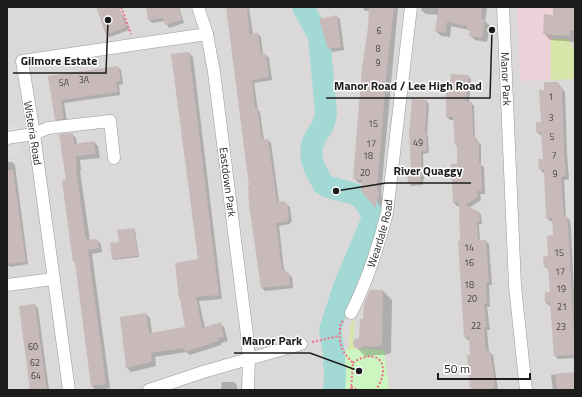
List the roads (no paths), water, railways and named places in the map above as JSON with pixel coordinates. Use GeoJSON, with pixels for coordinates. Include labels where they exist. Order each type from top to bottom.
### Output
{"type":"FeatureCollection","features":[{"type":"Feature","properties":{"kind":"street","name":"Eastdown Park"},"geometry":{"type":"LineString","coordinates":[[198,7],[207,34],[214,72],[248,335],[248,390]]}},
{"type":"Feature","properties":{"kind":"street","name":"Weardale Road"},"geometry":{"type":"LineString","coordinates":[[351,313],[363,286],[387,213],[411,7]]}},
{"type":"Feature","properties":{"kind":"street","name":"Manor Park"},"geometry":{"type":"LineString","coordinates":[[503,7],[515,286],[526,390]]}},
{"type":"Feature","properties":{"kind":"street","name":"Wisteria Road"},"geometry":{"type":"LineString","coordinates":[[68,390],[34,134],[22,61],[207,34]]}},
{"type":"Feature","properties":{"kind":"street"},"geometry":{"type":"LineString","coordinates":[[7,138],[34,134],[48,128],[110,121],[114,158]]}},
{"type":"Feature","properties":{"kind":"street"},"geometry":{"type":"LineString","coordinates":[[7,285],[53,279]]}},
{"type":"Feature","properties":{"kind":"street"},"geometry":{"type":"LineString","coordinates":[[149,390],[203,372],[301,344]]}},
{"type":"Feature","properties":{"kind":"waterway"},"geometry":{"type":"LineString","coordinates":[[303,7],[319,36],[326,113],[323,124],[312,145],[311,151],[313,163],[324,185],[359,196],[369,208],[373,218],[345,284],[330,330],[334,353],[334,390]]}},
{"type":"Feature","properties":{"kind":"place","name":"Gilmore Estate"},"geometry":{"type":"Point","coordinates":[108,20]}},
{"type":"Feature","properties":{"kind":"place","name":"Manor Road / Lee High Road"},"geometry":{"type":"Point","coordinates":[492,30]}},
{"type":"Feature","properties":{"kind":"place","name":"River Quaggy"},"geometry":{"type":"Point","coordinates":[336,191]}},
{"type":"Feature","properties":{"kind":"place","name":"Manor Park"},"geometry":{"type":"Point","coordinates":[359,371]}}]}
